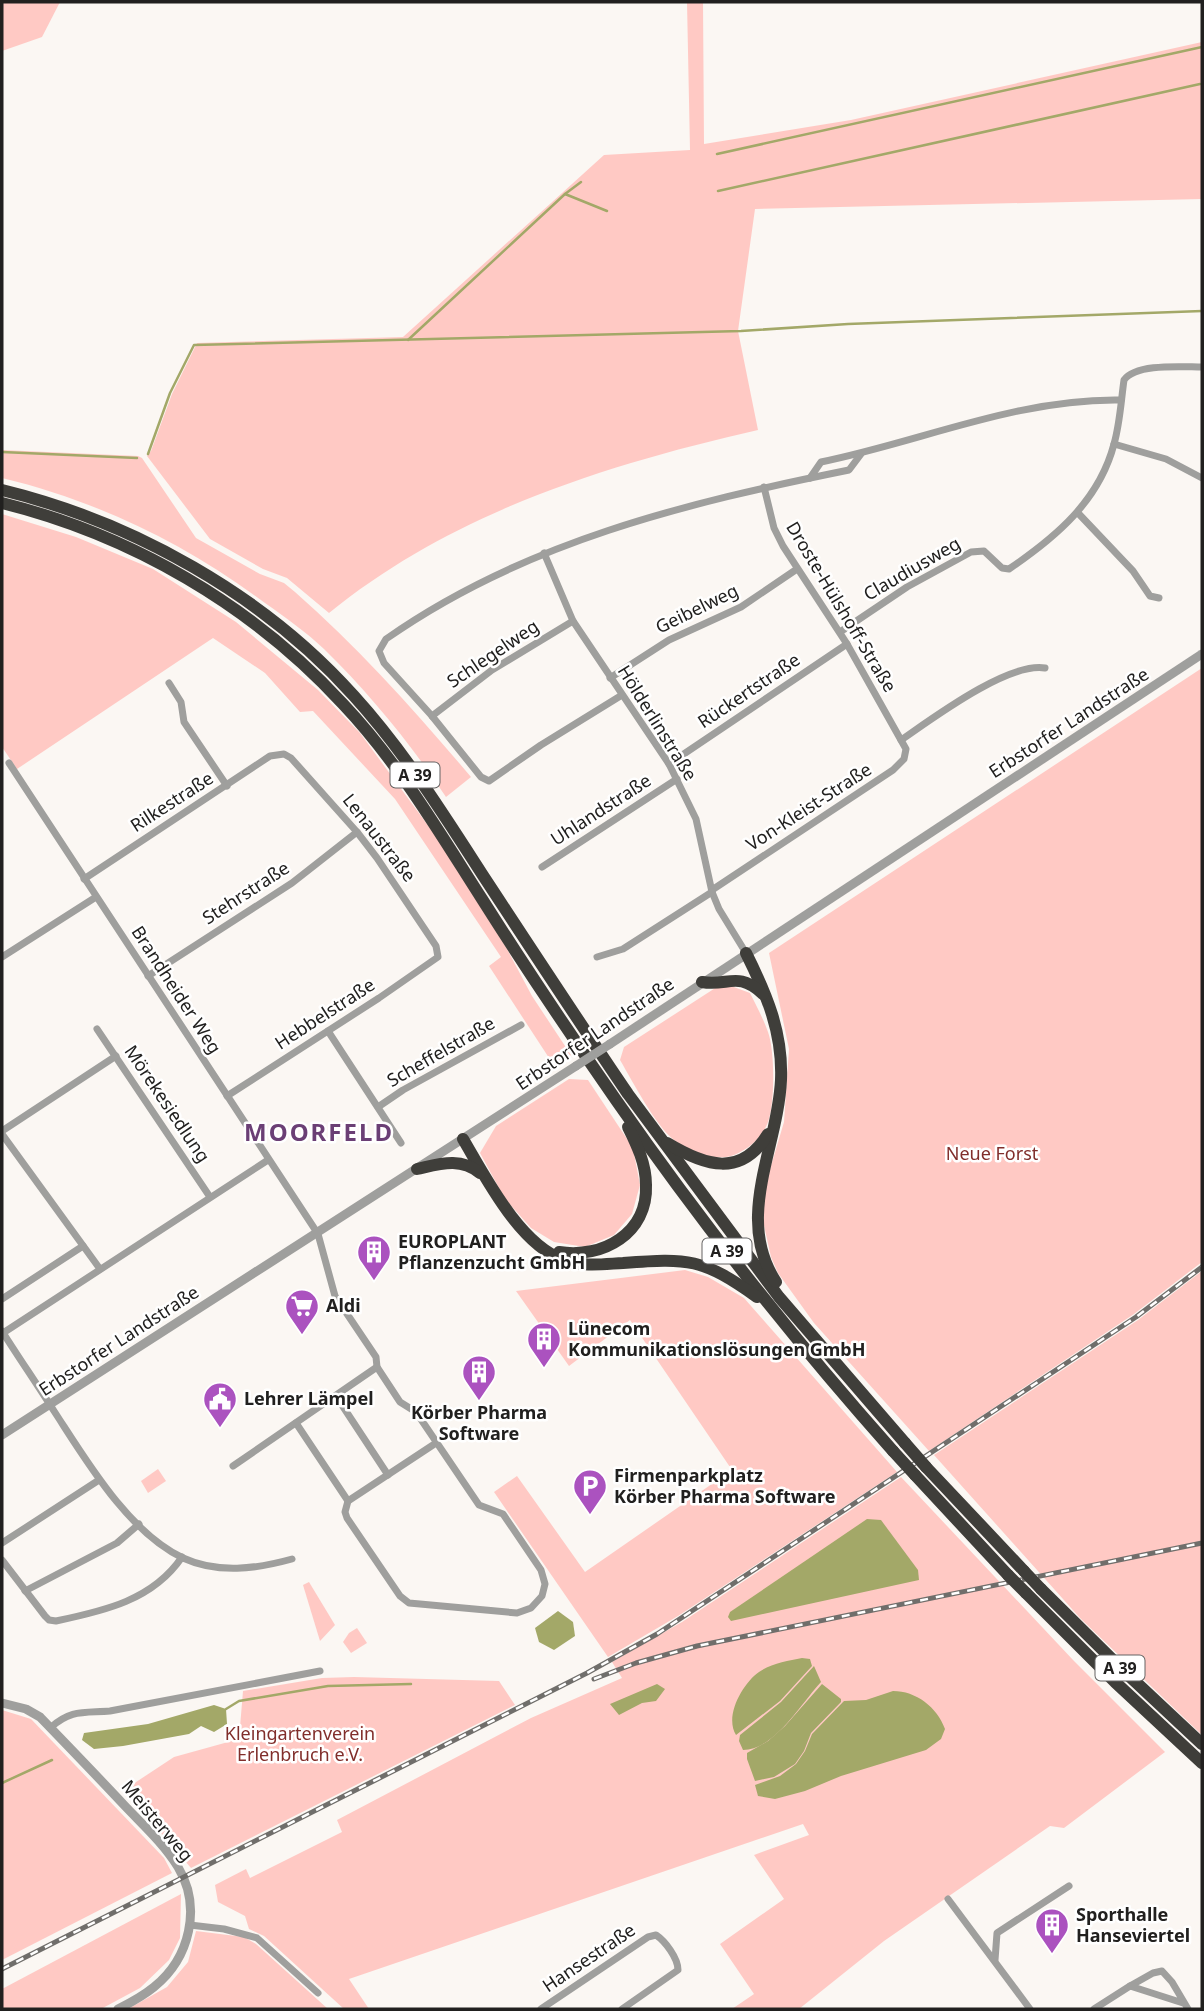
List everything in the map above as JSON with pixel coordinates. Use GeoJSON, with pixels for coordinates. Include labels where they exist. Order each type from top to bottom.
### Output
{"type":"FeatureCollection","features":[{"type":"Feature","properties":{"kind":"highway","name":"A 39"},"geometry":{"type":"LineString","coordinates":[[2,490],[56,505],[99,521],[185,562],[273,622],[328,669],[380,727],[427,790],[604,1048],[660,1139],[779,1297],[926,1467],[1041,1589],[1202,1744]]}},
{"type":"Feature","properties":{"kind":"highway","name":"A 39"},"geometry":{"type":"LineString","coordinates":[[2,503],[94,532],[155,561],[228,606],[283,646],[318,678],[370,735],[416,797],[617,1102],[769,1305],[893,1451],[1008,1574],[1115,1682],[1202,1763]]}},
{"type":"Feature","properties":{"kind":"highway"},"geometry":{"type":"LineString","coordinates":[[746,953],[769,999],[780,1039],[781,1059],[776,1122],[757,1202],[760,1240],[773,1277],[807,1329]]}},
{"type":"Feature","properties":{"kind":"highway"},"geometry":{"type":"LineString","coordinates":[[702,982],[740,980],[769,999]]}},
{"type":"Feature","properties":{"kind":"highway"},"geometry":{"type":"LineString","coordinates":[[549,1251],[569,1254],[601,1250],[624,1236],[639,1217],[645,1202],[644,1168],[639,1148],[617,1102]]}},
{"type":"Feature","properties":{"kind":"highway"},"geometry":{"type":"LineString","coordinates":[[660,1139],[696,1159],[729,1164],[746,1158],[761,1146],[776,1122]]}},
{"type":"Feature","properties":{"kind":"highway"},"geometry":{"type":"LineString","coordinates":[[463,1139],[526,1233],[562,1260],[578,1264],[691,1261],[727,1275],[769,1305]]}},
{"type":"Feature","properties":{"kind":"highway"},"geometry":{"type":"LineString","coordinates":[[417,1169],[458,1162],[474,1168],[486,1177]]}},
{"type":"Feature","properties":{"kind":"street","name":"Claudiusweg"},"geometry":{"type":"LineString","coordinates":[[840,632],[907,587],[971,552],[984,551],[1002,568],[1009,569],[1045,544],[1078,513],[1101,477],[1114,444],[1124,380],[1129,372],[1139,369],[1202,367]]}},
{"type":"Feature","properties":{"kind":"street"},"geometry":{"type":"LineString","coordinates":[[810,478],[821,462],[1014,413],[1097,400],[1121,400]]}},
{"type":"Feature","properties":{"kind":"street"},"geometry":{"type":"LineString","coordinates":[[1114,444],[1166,459],[1202,478]]}},
{"type":"Feature","properties":{"kind":"street"},"geometry":{"type":"LineString","coordinates":[[622,695],[489,781],[481,777],[432,716],[384,663],[379,651],[386,639],[460,592],[544,553],[660,513],[764,487],[849,470],[861,454]]}},
{"type":"Feature","properties":{"kind":"street","name":"Droste-Hülshoff-Straße"},"geometry":{"type":"LineString","coordinates":[[764,487],[774,528],[797,569],[840,632],[901,740]]}},
{"type":"Feature","properties":{"kind":"street"},"geometry":{"type":"LineString","coordinates":[[1078,513],[1133,571],[1150,596],[1159,598]]}},
{"type":"Feature","properties":{"kind":"street","name":"Hölderlinstraße"},"geometry":{"type":"LineString","coordinates":[[544,553],[573,621],[677,779],[696,819],[712,891],[719,909],[746,953]]}},
{"type":"Feature","properties":{"kind":"street","name":"Geibelweg"},"geometry":{"type":"LineString","coordinates":[[610,678],[669,640],[741,607],[797,569]]}},
{"type":"Feature","properties":{"kind":"street","name":"Schlegelweg"},"geometry":{"type":"LineString","coordinates":[[432,716],[492,670],[573,621]]}},
{"type":"Feature","properties":{"kind":"street","name":"Rückertstraße"},"geometry":{"type":"LineString","coordinates":[[669,764],[847,644]]}},
{"type":"Feature","properties":{"kind":"street","name":"Erbstorfer Landstraße"},"geometry":{"type":"LineString","coordinates":[[2,1435],[604,1048],[1202,654]]}},
{"type":"Feature","properties":{"kind":"street"},"geometry":{"type":"LineString","coordinates":[[901,740],[984,686],[1011,673],[1036,666],[1045,668]]}},
{"type":"Feature","properties":{"kind":"street"},"geometry":{"type":"LineString","coordinates":[[169,683],[181,702],[184,722],[227,786]]}},
{"type":"Feature","properties":{"kind":"street","name":"Von-Kleist-Straße"},"geometry":{"type":"LineString","coordinates":[[712,891],[893,770],[904,759],[906,749],[901,740]]}},
{"type":"Feature","properties":{"kind":"street","name":"Rilkestraße"},"geometry":{"type":"LineString","coordinates":[[84,879],[278,753]]}},
{"type":"Feature","properties":{"kind":"street","name":"Lenaustraße"},"geometry":{"type":"LineString","coordinates":[[278,753],[291,758],[357,832],[415,913],[436,946],[438,957]]}},
{"type":"Feature","properties":{"kind":"street","name":"Brandheider Weg"},"geometry":{"type":"LineString","coordinates":[[9,763],[318,1234]]}},
{"type":"Feature","properties":{"kind":"street","name":"Uhlandstraße"},"geometry":{"type":"LineString","coordinates":[[542,867],[677,779]]}},
{"type":"Feature","properties":{"kind":"street","name":"Stehrstraße"},"geometry":{"type":"LineString","coordinates":[[148,976],[292,883],[357,832]]}},
{"type":"Feature","properties":{"kind":"street"},"geometry":{"type":"LineString","coordinates":[[597,957],[623,949],[712,891]]}},
{"type":"Feature","properties":{"kind":"street"},"geometry":{"type":"LineString","coordinates":[[2,957],[96,897]]}},
{"type":"Feature","properties":{"kind":"street","name":"Hebbelstraße"},"geometry":{"type":"LineString","coordinates":[[226,1096],[438,957]]}},
{"type":"Feature","properties":{"kind":"street","name":"Scheffelstraße"},"geometry":{"type":"LineString","coordinates":[[378,1107],[403,1090],[521,1025]]}},
{"type":"Feature","properties":{"kind":"street","name":"Mörekesiedlung"},"geometry":{"type":"LineString","coordinates":[[97,1029],[210,1197]]}},
{"type":"Feature","properties":{"kind":"street","name":"Scheffelstraße"},"geometry":{"type":"LineString","coordinates":[[328,1031],[401,1143]]}},
{"type":"Feature","properties":{"kind":"street"},"geometry":{"type":"LineString","coordinates":[[100,1269],[2,1133],[116,1056]]}},
{"type":"Feature","properties":{"kind":"street"},"geometry":{"type":"LineString","coordinates":[[268,1160],[2,1332],[99,1480],[159,1542],[182,1557],[216,1567],[241,1569],[292,1559]]}},
{"type":"Feature","properties":{"kind":"street"},"geometry":{"type":"LineString","coordinates":[[318,1234],[332,1290],[376,1357],[377,1367],[400,1402],[416,1412],[479,1505],[503,1514],[541,1570],[545,1584],[537,1602],[531,1608],[517,1613],[409,1603],[400,1596],[347,1518],[345,1512],[348,1502],[436,1443]]}},
{"type":"Feature","properties":{"kind":"street"},"geometry":{"type":"LineString","coordinates":[[2,1299],[83,1246]]}},
{"type":"Feature","properties":{"kind":"street"},"geometry":{"type":"LineString","coordinates":[[233,1466],[377,1367]]}},
{"type":"Feature","properties":{"kind":"street"},"geometry":{"type":"LineString","coordinates":[[335,1396],[388,1475]]}},
{"type":"Feature","properties":{"kind":"street"},"geometry":{"type":"LineString","coordinates":[[296,1423],[348,1502]]}},
{"type":"Feature","properties":{"kind":"street"},"geometry":{"type":"LineString","coordinates":[[2,1543],[99,1480]]}},
{"type":"Feature","properties":{"kind":"street"},"geometry":{"type":"LineString","coordinates":[[25,1591],[111,1546],[139,1524]]}},
{"type":"Feature","properties":{"kind":"street"},"geometry":{"type":"LineString","coordinates":[[2,1559],[49,1620],[56,1621],[117,1606],[137,1598],[164,1579],[182,1557]]}},
{"type":"Feature","properties":{"kind":"street"},"geometry":{"type":"LineString","coordinates":[[50,1728],[61,1718],[75,1713],[110,1710],[320,1671]]}},
{"type":"Feature","properties":{"kind":"street","name":"Meisterweg"},"geometry":{"type":"LineString","coordinates":[[2,1703],[26,1709],[40,1717],[159,1842],[173,1860],[187,1888],[190,1925],[176,1964],[155,1986],[118,2009]]}},
{"type":"Feature","properties":{"kind":"street"},"geometry":{"type":"LineString","coordinates":[[995,1961],[997,1933],[1069,1886]]}},
{"type":"Feature","properties":{"kind":"street"},"geometry":{"type":"LineString","coordinates":[[948,1899],[1030,2009]]}},
{"type":"Feature","properties":{"kind":"street"},"geometry":{"type":"LineString","coordinates":[[190,1925],[224,1929],[257,1938],[318,1993]]}},
{"type":"Feature","properties":{"kind":"street","name":"Hansestraße"},"geometry":{"type":"LineString","coordinates":[[547,2008],[648,1937],[656,1935],[673,1955],[678,1970],[622,2009]]}},
{"type":"Feature","properties":{"kind":"street"},"geometry":{"type":"LineString","coordinates":[[1094,2009],[1153,1973],[1162,1971],[1172,1981],[1185,2006]]}},
{"type":"Feature","properties":{"kind":"street"},"geometry":{"type":"LineString","coordinates":[[1130,1986],[1185,2006]]}},
{"type":"Feature","properties":{"kind":"green space"},"geometry":{"type":"Polygon","coordinates":[[[2,2],[60,2],[42,37],[2,51],[2,2]]]}},
{"type":"Feature","properties":{"kind":"green space"},"geometry":{"type":"Polygon","coordinates":[[[687,2],[703,2],[704,144],[851,120],[1202,42],[1202,199],[755,209],[738,331],[758,430],[644,459],[587,477],[478,520],[426,547],[376,578],[329,613],[287,578],[263,569],[210,539],[147,456],[172,394],[197,343],[403,337],[604,155],[690,150],[687,2]]]}},
{"type":"Feature","properties":{"kind":"green space"},"geometry":{"type":"Polygon","coordinates":[[[2,450],[142,458],[196,538],[260,574],[284,583],[295,592],[342,635],[386,681],[471,777],[446,797],[373,701],[324,649],[303,631],[204,562],[140,527],[72,499],[2,478],[2,450]]]}},
{"type":"Feature","properties":{"kind":"green space"},"geometry":{"type":"Polygon","coordinates":[[[2,514],[76,537],[153,569],[236,622],[318,690],[360,733],[435,835],[507,949],[532,996],[571,1055],[553,1064],[489,966],[501,957],[395,799],[313,711],[300,712],[265,673],[213,638],[17,769],[2,747],[2,514]]]}},
{"type":"Feature","properties":{"kind":"green space","name":"Neue Forst"},"geometry":{"type":"Polygon","coordinates":[[[1202,668],[1202,1262],[1134,1314],[929,1451],[814,1323],[778,1273],[771,1257],[763,1221],[765,1186],[784,1122],[789,1049],[769,953],[1202,668]]]}},
{"type":"Feature","properties":{"kind":"green space"},"geometry":{"type":"Polygon","coordinates":[[[723,983],[750,993],[768,1032],[773,1077],[772,1103],[768,1122],[762,1133],[745,1150],[719,1157],[703,1155],[674,1140],[659,1124],[620,1060],[624,1047],[723,983]]]}},
{"type":"Feature","properties":{"kind":"green space"},"geometry":{"type":"Polygon","coordinates":[[[569,1079],[588,1080],[633,1148],[640,1185],[632,1214],[614,1235],[585,1247],[554,1242],[531,1228],[505,1199],[480,1153],[496,1126],[569,1079]]]}},
{"type":"Feature","properties":{"kind":"green space"},"geometry":{"type":"Polygon","coordinates":[[[685,1270],[708,1277],[744,1298],[897,1472],[678,1616],[608,1657],[494,1492],[517,1476],[585,1572],[732,1470],[630,1320],[569,1366],[516,1291],[685,1270]]]}},
{"type":"Feature","properties":{"kind":"green space"},"geometry":{"type":"Polygon","coordinates":[[[1202,1271],[1202,1735],[1080,1618],[934,1455],[1138,1320],[1202,1271]]]}},
{"type":"Feature","properties":{"kind":"green space"},"geometry":{"type":"Polygon","coordinates":[[[158,1469],[166,1481],[148,1493],[141,1481],[158,1469]]]}},
{"type":"Feature","properties":{"kind":"green space"},"geometry":{"type":"Polygon","coordinates":[[[901,1477],[1074,1661],[1165,1752],[1064,1828],[1050,1826],[884,1941],[799,2009],[732,2009],[754,1994],[720,1944],[784,1899],[754,1855],[809,1835],[803,1824],[349,1979],[369,2009],[344,2009],[264,1936],[249,1929],[245,1916],[218,1902],[215,1885],[246,1869],[250,1878],[342,1832],[337,1820],[531,1718],[622,1678],[612,1662],[682,1622],[901,1477]]]}},
{"type":"Feature","properties":{"kind":"green space"},"geometry":{"type":"Polygon","coordinates":[[[309,1582],[335,1625],[320,1641],[303,1585],[309,1582]]]}},
{"type":"Feature","properties":{"kind":"green space"},"geometry":{"type":"Polygon","coordinates":[[[357,1628],[367,1643],[351,1653],[343,1642],[349,1633],[357,1628]]]}},
{"type":"Feature","properties":{"kind":"green space","name":"Kleingartenverein Erlenbruch e.V."},"geometry":{"type":"Polygon","coordinates":[[[322,1678],[499,1681],[515,1705],[191,1868],[124,1790],[174,1757],[239,1739],[243,1691],[322,1678]]]}},
{"type":"Feature","properties":{"kind":"green space"},"geometry":{"type":"Polygon","coordinates":[[[2,1710],[31,1719],[164,1858],[172,1873],[2,1960],[2,1710]]]}},
{"type":"Feature","properties":{"kind":"green space"},"geometry":{"type":"Polygon","coordinates":[[[181,1894],[180,1938],[169,1960],[140,1988],[101,2009],[2,2009],[2,1989],[181,1894]]]}},
{"type":"Feature","properties":{"kind":"green space"},"geometry":{"type":"Polygon","coordinates":[[[196,1931],[244,1937],[256,1944],[328,2009],[128,2009],[167,1987],[188,1962],[196,1931]]]}},
{"type":"Feature","properties":{"kind":"shaded area"},"geometry":{"type":"Polygon","coordinates":[[[867,1519],[881,1520],[918,1570],[919,1580],[731,1621],[728,1617],[730,1612],[867,1519]]]}},
{"type":"Feature","properties":{"kind":"shaded area"},"geometry":{"type":"Polygon","coordinates":[[[558,1611],[573,1622],[575,1636],[554,1650],[539,1642],[535,1628],[558,1611]]]}},
{"type":"Feature","properties":{"kind":"shaded area"},"geometry":{"type":"Polygon","coordinates":[[[802,1658],[810,1659],[812,1666],[780,1701],[736,1735],[732,1719],[734,1710],[737,1700],[753,1677],[769,1666],[802,1658]]]}},
{"type":"Feature","properties":{"kind":"shaded area"},"geometry":{"type":"Polygon","coordinates":[[[814,1666],[821,1682],[787,1724],[766,1742],[743,1750],[739,1741],[740,1735],[781,1702],[814,1666]]]}},
{"type":"Feature","properties":{"kind":"shaded area"},"geometry":{"type":"Polygon","coordinates":[[[657,1684],[665,1689],[656,1701],[642,1703],[619,1715],[610,1704],[657,1684]]]}},
{"type":"Feature","properties":{"kind":"shaded area"},"geometry":{"type":"Polygon","coordinates":[[[822,1684],[841,1699],[841,1702],[811,1733],[795,1764],[774,1777],[755,1781],[747,1753],[768,1741],[785,1726],[822,1684]]]}},
{"type":"Feature","properties":{"kind":"shaded area"},"geometry":{"type":"Polygon","coordinates":[[[893,1691],[910,1694],[931,1707],[945,1729],[941,1739],[926,1750],[841,1776],[805,1791],[775,1799],[758,1796],[755,1785],[780,1776],[796,1764],[812,1734],[844,1701],[866,1700],[893,1691]]]}},
{"type":"Feature","properties":{"kind":"shaded area"},"geometry":{"type":"Polygon","coordinates":[[[214,1705],[226,1709],[227,1724],[214,1732],[201,1726],[189,1734],[94,1749],[82,1740],[84,1733],[148,1724],[214,1705]]]}},
{"type":"Feature","properties":{"kind":"waterway"},"geometry":{"type":"LineString","coordinates":[[717,154],[1202,47]]}},
{"type":"Feature","properties":{"kind":"waterway"},"geometry":{"type":"LineString","coordinates":[[718,191],[1200,84]]}},
{"type":"Feature","properties":{"kind":"waterway"},"geometry":{"type":"LineString","coordinates":[[565,194],[581,182]]}},
{"type":"Feature","properties":{"kind":"waterway"},"geometry":{"type":"LineString","coordinates":[[408,340],[565,194],[607,211]]}},
{"type":"Feature","properties":{"kind":"waterway"},"geometry":{"type":"LineString","coordinates":[[148,454],[170,393],[194,345],[741,331],[848,324],[1202,311]]}},
{"type":"Feature","properties":{"kind":"waterway"},"geometry":{"type":"LineString","coordinates":[[2,452],[137,458]]}},
{"type":"Feature","properties":{"kind":"waterway"},"geometry":{"type":"LineString","coordinates":[[226,1709],[239,1701],[328,1686],[411,1684]]}},
{"type":"Feature","properties":{"kind":"waterway"},"geometry":{"type":"LineString","coordinates":[[2,1783],[52,1760]]}},
{"type":"Feature","properties":{"kind":"railway"},"geometry":{"type":"LineString","coordinates":[[2,1969],[587,1673],[657,1634],[1136,1317],[1202,1267]]}},
{"type":"Feature","properties":{"kind":"railway"},"geometry":{"type":"LineString","coordinates":[[594,1679],[636,1663],[697,1646],[1202,1543]]}},
{"type":"Feature","properties":{"kind":"place","name":"EUROPLANT Pflanzenzucht GmbH"},"geometry":{"type":"Point","coordinates":[374,1282]}},
{"type":"Feature","properties":{"kind":"place","name":"Aldi"},"geometry":{"type":"Point","coordinates":[302,1336]}},
{"type":"Feature","properties":{"kind":"place","name":"Lünecom Kommunikationslösungen GmbH"},"geometry":{"type":"Point","coordinates":[544,1369]}},
{"type":"Feature","properties":{"kind":"place","name":"Körber Pharma Software"},"geometry":{"type":"Point","coordinates":[479,1402]}},
{"type":"Feature","properties":{"kind":"place","name":"Lehrer Lämpel"},"geometry":{"type":"Point","coordinates":[220,1429]}},
{"type":"Feature","properties":{"kind":"place","name":"Firmenparkplatz Körber Pharma Software"},"geometry":{"type":"Point","coordinates":[590,1516]}},
{"type":"Feature","properties":{"kind":"place","name":"Sporthalle Hanseviertel"},"geometry":{"type":"Point","coordinates":[1052,1955]}},
{"type":"Feature","properties":{"kind":"district","name":"MOORFELD"},"geometry":{"type":"Point","coordinates":[319,1133]}}]}
